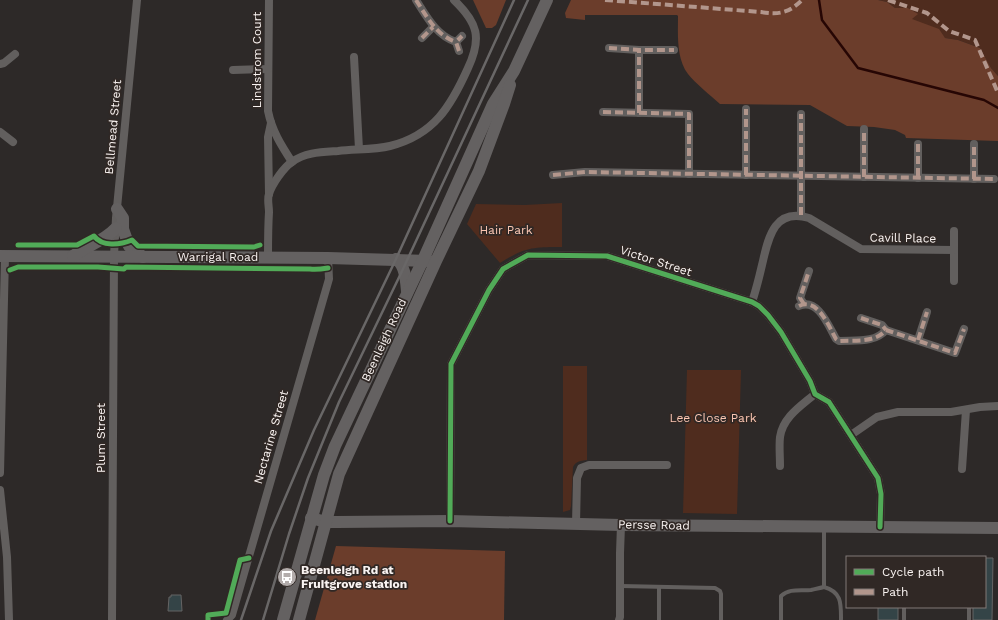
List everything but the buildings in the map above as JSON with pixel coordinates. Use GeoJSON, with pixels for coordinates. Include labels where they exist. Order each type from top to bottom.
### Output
{"type":"FeatureCollection","features":[{"type":"Feature","properties":{"kind":"main road","name":"Beenleigh Road"},"geometry":{"type":"LineString","coordinates":[[283,620],[324,475],[335,446],[407,291],[423,260],[493,104],[514,70],[547,0]]}},
{"type":"Feature","properties":{"kind":"main road","name":"Beenleigh Road"},"geometry":{"type":"LineString","coordinates":[[299,620],[339,474],[436,261],[479,171],[504,104],[514,70]]}},
{"type":"Feature","properties":{"kind":"main road"},"geometry":{"type":"LineString","coordinates":[[117,209],[123,218],[123,229],[128,246],[143,257]]}},
{"type":"Feature","properties":{"kind":"main road"},"geometry":{"type":"LineString","coordinates":[[73,256],[106,238],[116,228]]}},
{"type":"Feature","properties":{"kind":"main road","name":"Warrigal Road"},"geometry":{"type":"LineString","coordinates":[[2,256],[328,258],[436,261]]}},
{"type":"Feature","properties":{"kind":"main road"},"geometry":{"type":"LineString","coordinates":[[396,259],[400,262],[403,269],[407,291]]}},
{"type":"Feature","properties":{"kind":"main road","name":"Persse Road"},"geometry":{"type":"LineString","coordinates":[[312,518],[326,522],[450,521],[622,525],[998,528]]}},
{"type":"Feature","properties":{"kind":"street","name":"Bellmead Street"},"geometry":{"type":"LineString","coordinates":[[114,256],[117,209],[137,0]]}},
{"type":"Feature","properties":{"kind":"street","name":"Lindstrom Court"},"geometry":{"type":"LineString","coordinates":[[269,0],[268,111],[275,135],[292,162]]}},
{"type":"Feature","properties":{"kind":"street"},"geometry":{"type":"LineString","coordinates":[[416,0],[434,27],[448,39],[459,39],[459,51]]}},
{"type":"Feature","properties":{"kind":"street"},"geometry":{"type":"LineString","coordinates":[[269,194],[279,176],[292,162],[312,153],[388,146],[414,137],[437,120],[446,110],[457,93],[473,58],[476,42],[475,29],[470,18],[454,0]]}},
{"type":"Feature","properties":{"kind":"street"},"geometry":{"type":"LineString","coordinates":[[422,38],[434,27]]}},
{"type":"Feature","properties":{"kind":"street"},"geometry":{"type":"LineString","coordinates":[[610,48],[674,50]]}},
{"type":"Feature","properties":{"kind":"street"},"geometry":{"type":"LineString","coordinates":[[639,50],[639,113]]}},
{"type":"Feature","properties":{"kind":"street"},"geometry":{"type":"LineString","coordinates":[[0,64],[4,63],[15,54]]}},
{"type":"Feature","properties":{"kind":"street"},"geometry":{"type":"LineString","coordinates":[[354,57],[359,149]]}},
{"type":"Feature","properties":{"kind":"street"},"geometry":{"type":"LineString","coordinates":[[233,70],[268,69]]}},
{"type":"Feature","properties":{"kind":"street"},"geometry":{"type":"LineString","coordinates":[[746,109],[746,175]]}},
{"type":"Feature","properties":{"kind":"street"},"geometry":{"type":"LineString","coordinates":[[602,112],[689,114],[689,174]]}},
{"type":"Feature","properties":{"kind":"street"},"geometry":{"type":"LineString","coordinates":[[752,302],[769,237],[776,225],[786,217],[801,216],[801,114]]}},
{"type":"Feature","properties":{"kind":"street"},"geometry":{"type":"LineString","coordinates":[[268,258],[268,137],[271,123]]}},
{"type":"Feature","properties":{"kind":"street"},"geometry":{"type":"LineString","coordinates":[[864,129],[864,177]]}},
{"type":"Feature","properties":{"kind":"street"},"geometry":{"type":"LineString","coordinates":[[0,132],[13,142]]}},
{"type":"Feature","properties":{"kind":"street"},"geometry":{"type":"LineString","coordinates":[[918,144],[918,178]]}},
{"type":"Feature","properties":{"kind":"street"},"geometry":{"type":"LineString","coordinates":[[974,144],[974,179]]}},
{"type":"Feature","properties":{"kind":"street"},"geometry":{"type":"LineString","coordinates":[[564,174],[569,167]]}},
{"type":"Feature","properties":{"kind":"street"},"geometry":{"type":"LineString","coordinates":[[553,175],[585,172],[994,179]]}},
{"type":"Feature","properties":{"kind":"street","name":"Cavill Place"},"geometry":{"type":"LineString","coordinates":[[801,216],[809,218],[861,249],[954,250]]}},
{"type":"Feature","properties":{"kind":"street","name":"Cavill Place"},"geometry":{"type":"LineString","coordinates":[[954,231],[954,281]]}},
{"type":"Feature","properties":{"kind":"street","name":"Victor Street"},"geometry":{"type":"LineString","coordinates":[[450,521],[451,364],[489,290],[503,269],[528,255],[607,256],[752,302],[759,306],[768,315],[781,332],[810,381],[815,394]]}},
{"type":"Feature","properties":{"kind":"street"},"geometry":{"type":"LineString","coordinates":[[0,473],[2,256]]}},
{"type":"Feature","properties":{"kind":"street","name":"Plum Street"},"geometry":{"type":"LineString","coordinates":[[112,620],[114,256]]}},
{"type":"Feature","properties":{"kind":"street","name":"Nectarine Street"},"geometry":{"type":"LineString","coordinates":[[227,620],[232,615],[329,279],[328,258]]}},
{"type":"Feature","properties":{"kind":"street"},"geometry":{"type":"LineString","coordinates":[[809,271],[800,298],[802,305],[812,306],[820,311],[836,339],[839,341],[874,339],[881,336],[886,330]]}},
{"type":"Feature","properties":{"kind":"street"},"geometry":{"type":"LineString","coordinates":[[918,340],[927,312]]}},
{"type":"Feature","properties":{"kind":"street"},"geometry":{"type":"LineString","coordinates":[[861,318],[882,325],[886,330],[955,353],[964,329]]}},
{"type":"Feature","properties":{"kind":"street"},"geometry":{"type":"LineString","coordinates":[[780,466],[780,437],[783,425],[788,417],[815,394],[829,402],[878,478],[881,494],[880,527]]}},
{"type":"Feature","properties":{"kind":"street"},"geometry":{"type":"LineString","coordinates":[[851,435],[877,417],[898,412],[950,412],[980,406],[998,406]]}},
{"type":"Feature","properties":{"kind":"street"},"geometry":{"type":"LineString","coordinates":[[962,469],[966,410]]}},
{"type":"Feature","properties":{"kind":"street"},"geometry":{"type":"LineString","coordinates":[[576,524],[577,478],[581,468],[589,465],[667,465]]}},
{"type":"Feature","properties":{"kind":"street"},"geometry":{"type":"LineString","coordinates":[[0,490],[8,557],[9,620]]}},
{"type":"Feature","properties":{"kind":"street"},"geometry":{"type":"LineString","coordinates":[[619,620],[622,525]]}},
{"type":"Feature","properties":{"kind":"lane"},"geometry":{"type":"LineString","coordinates":[[824,527],[824,587]]}},
{"type":"Feature","properties":{"kind":"lane"},"geometry":{"type":"LineString","coordinates":[[621,586],[715,588],[720,591],[721,594],[721,620]]}},
{"type":"Feature","properties":{"kind":"lane"},"geometry":{"type":"LineString","coordinates":[[659,620],[660,587]]}},
{"type":"Feature","properties":{"kind":"lane"},"geometry":{"type":"LineString","coordinates":[[781,620],[781,596],[785,592],[792,590],[811,590],[824,587],[832,589],[838,596],[842,607],[842,620]]}},
{"type":"Feature","properties":{"kind":"lane"},"geometry":{"type":"LineString","coordinates":[[904,608],[904,620]]}},
{"type":"Feature","properties":{"kind":"lane"},"geometry":{"type":"LineString","coordinates":[[969,608],[969,620]]}},
{"type":"Feature","properties":{"kind":"green space"},"geometry":{"type":"Polygon","coordinates":[[[878,0],[998,0],[998,76],[991,68],[980,48],[958,40],[945,38],[911,19],[915,16],[908,8],[895,8],[887,2],[878,0]]]}},
{"type":"Feature","properties":{"kind":"green space","name":"Hair Park"},"geometry":{"type":"Polygon","coordinates":[[[562,203],[562,247],[530,249],[516,254],[500,263],[467,224],[476,204],[525,205],[562,203]]]}},
{"type":"Feature","properties":{"kind":"green space"},"geometry":{"type":"Polygon","coordinates":[[[563,366],[587,366],[587,460],[577,462],[573,467],[571,506],[570,510],[563,512],[563,366]]]}},
{"type":"Feature","properties":{"kind":"green space","name":"Lee Close Park"},"geometry":{"type":"Polygon","coordinates":[[[687,370],[741,370],[737,514],[683,513],[687,370]]]}},
{"type":"Feature","properties":{"kind":"shaded area"},"geometry":{"type":"Polygon","coordinates":[[[473,0],[506,0],[496,25],[492,28],[486,28],[473,0]]]}},
{"type":"Feature","properties":{"kind":"shaded area"},"geometry":{"type":"Polygon","coordinates":[[[571,0],[878,0],[887,2],[895,8],[908,8],[918,14],[912,19],[939,29],[945,38],[958,40],[980,48],[991,68],[998,76],[998,141],[906,138],[905,135],[895,130],[874,127],[847,126],[810,105],[720,104],[688,74],[684,68],[678,46],[677,15],[585,15],[585,20],[566,18],[565,13],[571,0]]]}},
{"type":"Feature","properties":{"kind":"shaded area"},"geometry":{"type":"Polygon","coordinates":[[[336,546],[505,551],[504,620],[315,620],[336,546]]]}},
{"type":"Feature","properties":{"kind":"waterway"},"geometry":{"type":"LineString","coordinates":[[819,0],[822,20],[858,68],[984,100],[998,108]]}},
{"type":"Feature","properties":{"kind":"railway"},"geometry":{"type":"LineString","coordinates":[[241,620],[271,531],[314,430],[396,259],[514,0]]}},
{"type":"Feature","properties":{"kind":"railway"},"geometry":{"type":"LineString","coordinates":[[263,620],[308,478],[339,402],[403,269],[528,0]]}},
{"type":"Feature","properties":{"kind":"marked path"},"geometry":{"type":"LineString","coordinates":[[416,0],[437,30],[449,39],[456,42]]}},
{"type":"Feature","properties":{"kind":"marked path"},"geometry":{"type":"LineString","coordinates":[[605,0],[773,13],[783,12],[793,8],[802,0]]}},
{"type":"Feature","properties":{"kind":"marked path"},"geometry":{"type":"LineString","coordinates":[[888,0],[927,13],[949,31],[975,40],[998,93]]}},
{"type":"Feature","properties":{"kind":"marked path"},"geometry":{"type":"LineString","coordinates":[[422,38],[433,27]]}},
{"type":"Feature","properties":{"kind":"marked path"},"geometry":{"type":"LineString","coordinates":[[459,51],[456,42],[462,36]]}},
{"type":"Feature","properties":{"kind":"marked path"},"geometry":{"type":"LineString","coordinates":[[609,48],[674,50]]}},
{"type":"Feature","properties":{"kind":"marked path"},"geometry":{"type":"LineString","coordinates":[[639,50],[639,113]]}},
{"type":"Feature","properties":{"kind":"marked path"},"geometry":{"type":"LineString","coordinates":[[746,109],[746,175]]}},
{"type":"Feature","properties":{"kind":"marked path"},"geometry":{"type":"LineString","coordinates":[[603,112],[689,114],[689,174]]}},
{"type":"Feature","properties":{"kind":"marked path"},"geometry":{"type":"LineString","coordinates":[[801,114],[801,215]]}},
{"type":"Feature","properties":{"kind":"marked path"},"geometry":{"type":"LineString","coordinates":[[864,129],[864,177]]}},
{"type":"Feature","properties":{"kind":"marked path"},"geometry":{"type":"LineString","coordinates":[[918,144],[918,178]]}},
{"type":"Feature","properties":{"kind":"marked path"},"geometry":{"type":"LineString","coordinates":[[974,144],[974,179]]}},
{"type":"Feature","properties":{"kind":"marked path"},"geometry":{"type":"LineString","coordinates":[[553,175],[585,172],[994,179]]}},
{"type":"Feature","properties":{"kind":"marked path"},"geometry":{"type":"LineString","coordinates":[[804,304],[800,298],[809,271]]}},
{"type":"Feature","properties":{"kind":"marked path"},"geometry":{"type":"LineString","coordinates":[[799,306],[806,304],[817,309],[836,339],[839,341],[871,339],[882,334],[886,330],[955,353],[964,329]]}},
{"type":"Feature","properties":{"kind":"marked path"},"geometry":{"type":"LineString","coordinates":[[918,340],[927,312]]}},
{"type":"Feature","properties":{"kind":"marked path"},"geometry":{"type":"LineString","coordinates":[[861,318],[882,325],[886,330]]}},
{"type":"Feature","properties":{"kind":"cycle path"},"geometry":{"type":"LineString","coordinates":[[18,245],[77,245],[94,236],[97,240],[112,244],[132,240],[138,246],[254,247],[260,245]]}},
{"type":"Feature","properties":{"kind":"cycle path"},"geometry":{"type":"LineString","coordinates":[[450,521],[451,364],[489,290],[503,269],[528,255],[607,256],[752,302],[759,306],[781,332],[810,381],[815,394],[829,402],[878,478],[881,494],[880,527]]}},
{"type":"Feature","properties":{"kind":"cycle path"},"geometry":{"type":"LineString","coordinates":[[10,270],[18,267],[98,267],[124,269],[126,267],[328,268]]}},
{"type":"Feature","properties":{"kind":"cycle path"},"geometry":{"type":"LineString","coordinates":[[208,620],[208,615],[226,613],[240,560],[249,558]]}},
{"type":"Feature","properties":{"kind":"place","name":"Beenleigh Rd at Fruitgrove station"},"geometry":{"type":"Point","coordinates":[287,577]}}]}
